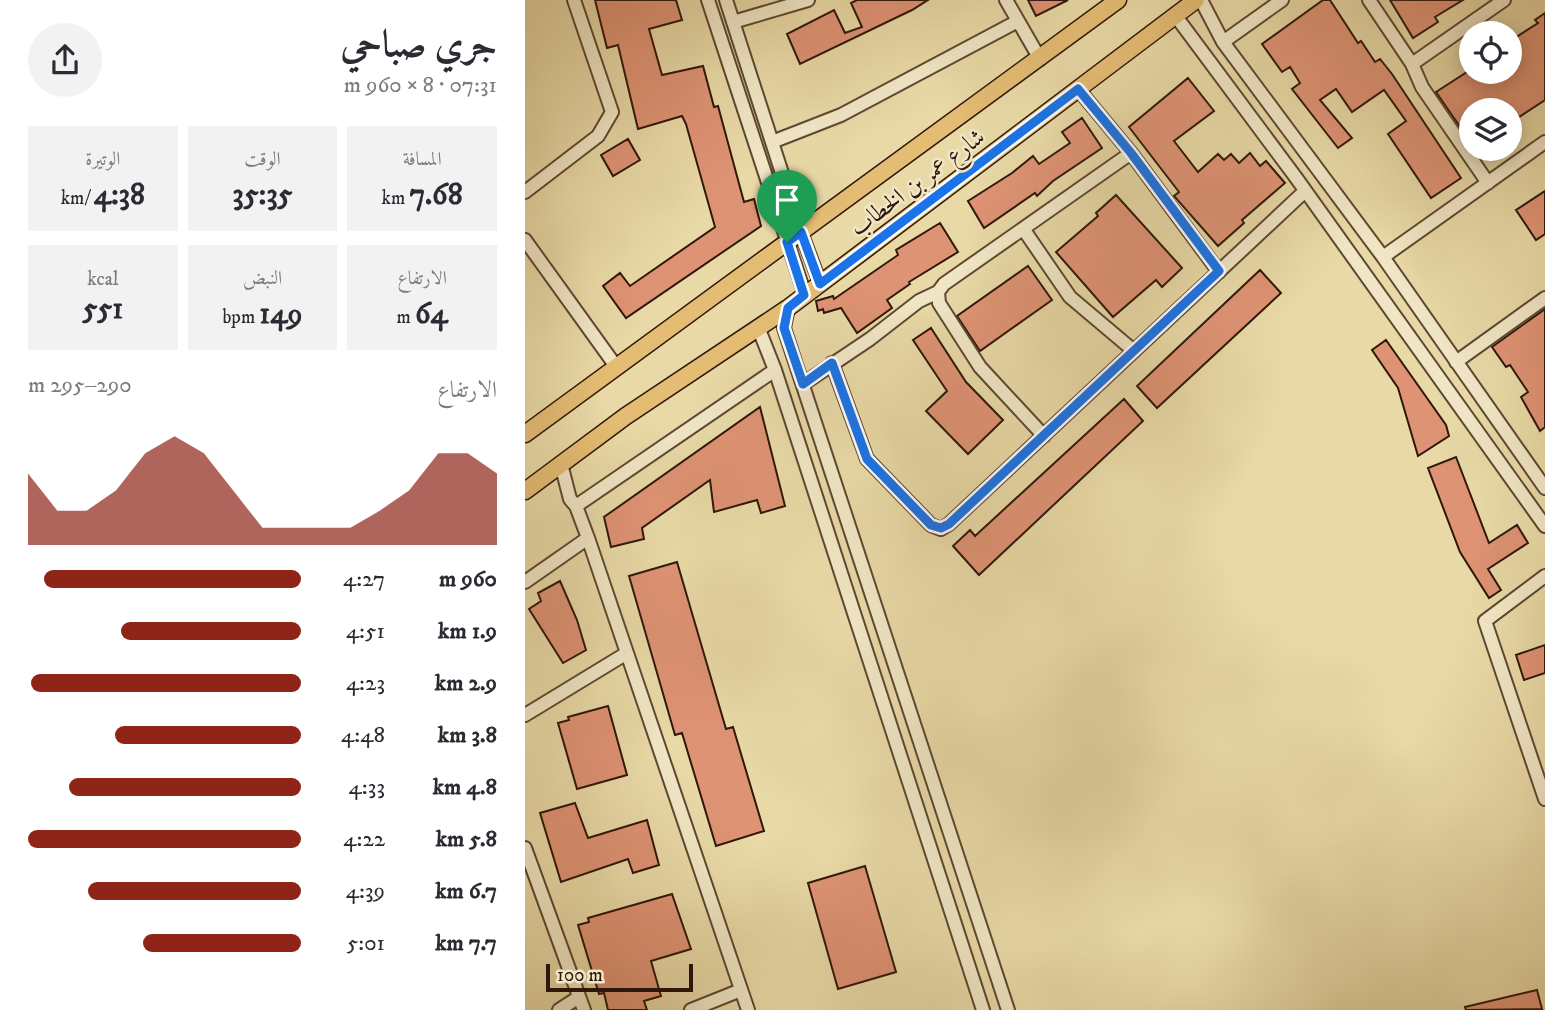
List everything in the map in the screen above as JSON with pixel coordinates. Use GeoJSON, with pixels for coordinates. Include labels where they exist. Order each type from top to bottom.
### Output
{"type":"FeatureCollection","features":[{"type":"Feature","properties":{"kind":"main road","name":"شارع عمر بن الخطاب"},"geometry":{"type":"LineString","coordinates":[[525,434],[615,365],[1040,60],[1118,0]]}},
{"type":"Feature","properties":{"kind":"main road","name":"شارع عمر بن الخطاب"},"geometry":{"type":"LineString","coordinates":[[525,491],[626,416],[761,334],[804,295],[1196,0]]}},
{"type":"Feature","properties":{"kind":"street"},"geometry":{"type":"LineString","coordinates":[[525,192],[598,136],[612,112],[573,0]]}},
{"type":"Feature","properties":{"kind":"street"},"geometry":{"type":"LineString","coordinates":[[708,0],[804,295]]}},
{"type":"Feature","properties":{"kind":"street"},"geometry":{"type":"LineString","coordinates":[[726,0],[820,284]]}},
{"type":"Feature","properties":{"kind":"street"},"geometry":{"type":"LineString","coordinates":[[733,22],[808,0]]}},
{"type":"Feature","properties":{"kind":"street"},"geometry":{"type":"LineString","coordinates":[[1006,0],[1040,60]]}},
{"type":"Feature","properties":{"kind":"street"},"geometry":{"type":"LineString","coordinates":[[1201,0],[1223,42],[1383,257],[1545,488]]}},
{"type":"Feature","properties":{"kind":"street"},"geometry":{"type":"LineString","coordinates":[[1223,42],[1282,0]]}},
{"type":"Feature","properties":{"kind":"street"},"geometry":{"type":"LineString","coordinates":[[1369,0],[1412,64],[1422,87],[1488,183]]}},
{"type":"Feature","properties":{"kind":"street"},"geometry":{"type":"LineString","coordinates":[[1412,64],[1504,0]]}},
{"type":"Feature","properties":{"kind":"street"},"geometry":{"type":"LineString","coordinates":[[1175,15],[1545,526]]}},
{"type":"Feature","properties":{"kind":"street"},"geometry":{"type":"LineString","coordinates":[[772,142],[841,115],[1018,21]]}},
{"type":"Feature","properties":{"kind":"street"},"geometry":{"type":"LineString","coordinates":[[1078,89],[1131,153],[1219,271]]}},
{"type":"Feature","properties":{"kind":"street"},"geometry":{"type":"LineString","coordinates":[[1383,257],[1545,142]]}},
{"type":"Feature","properties":{"kind":"street"},"geometry":{"type":"LineString","coordinates":[[803,384],[870,339],[919,301],[938,292],[944,284],[1131,153]]}},
{"type":"Feature","properties":{"kind":"street"},"geometry":{"type":"LineString","coordinates":[[832,363],[867,459],[931,525],[941,528],[949,524],[1305,191]]}},
{"type":"Feature","properties":{"kind":"street"},"geometry":{"type":"LineString","coordinates":[[1024,230],[1070,297],[1089,316],[1134,351]]}},
{"type":"Feature","properties":{"kind":"street"},"geometry":{"type":"LineString","coordinates":[[525,240],[615,365]]}},
{"type":"Feature","properties":{"kind":"street"},"geometry":{"type":"LineString","coordinates":[[938,292],[939,303],[980,367],[1044,436]]}},
{"type":"Feature","properties":{"kind":"street"},"geometry":{"type":"LineString","coordinates":[[1456,362],[1545,298]]}},
{"type":"Feature","properties":{"kind":"street"},"geometry":{"type":"LineString","coordinates":[[788,308],[784,328],[1008,1010]]}},
{"type":"Feature","properties":{"kind":"street"},"geometry":{"type":"LineString","coordinates":[[784,328],[761,334],[983,1010]]}},
{"type":"Feature","properties":{"kind":"street"},"geometry":{"type":"LineString","coordinates":[[576,506],[775,370]]}},
{"type":"Feature","properties":{"kind":"street"},"geometry":{"type":"LineString","coordinates":[[561,464],[570,499],[576,506],[588,538],[748,1010]]}},
{"type":"Feature","properties":{"kind":"street"},"geometry":{"type":"LineString","coordinates":[[525,582],[588,538]]}},
{"type":"Feature","properties":{"kind":"street"},"geometry":{"type":"LineString","coordinates":[[1545,576],[1485,621],[1545,799]]}},
{"type":"Feature","properties":{"kind":"street"},"geometry":{"type":"LineString","coordinates":[[525,715],[627,653]]}},
{"type":"Feature","properties":{"kind":"street"},"geometry":{"type":"LineString","coordinates":[[525,848],[529,876],[584,1010]]}},
{"type":"Feature","properties":{"kind":"street"},"geometry":{"type":"LineString","coordinates":[[691,1010],[741,990]]}},
{"type":"Feature","properties":{"kind":"street"},"geometry":{"type":"LineString","coordinates":[[559,1010],[579,997]]}},
{"type":"Feature","properties":{"kind":"building"},"geometry":{"type":"Polygon","coordinates":[[[595,0],[676,0],[682,20],[649,29],[662,75],[703,66],[714,107],[718,106],[744,202],[754,199],[761,226],[626,318],[603,286],[620,273],[630,286],[715,227],[682,116],[638,129],[618,45],[607,48],[595,0]]]}},
{"type":"Feature","properties":{"kind":"building"},"geometry":{"type":"Polygon","coordinates":[[[857,0],[928,0],[800,64],[787,34],[834,10],[845,33],[862,27],[851,3],[857,0]]]}},
{"type":"Feature","properties":{"kind":"building"},"geometry":{"type":"Polygon","coordinates":[[[1028,0],[1068,0],[1036,16],[1028,0]]]}},
{"type":"Feature","properties":{"kind":"building"},"geometry":{"type":"Polygon","coordinates":[[[1323,0],[1330,0],[1358,43],[1361,41],[1375,62],[1380,59],[1392,74],[1461,178],[1431,198],[1388,134],[1406,121],[1384,90],[1352,112],[1336,89],[1320,100],[1352,138],[1338,148],[1292,89],[1300,83],[1290,67],[1282,72],[1262,44],[1323,0]]]}},
{"type":"Feature","properties":{"kind":"building"},"geometry":{"type":"Polygon","coordinates":[[[1390,0],[1463,0],[1435,17],[1438,22],[1413,38],[1390,0]]]}},
{"type":"Feature","properties":{"kind":"building"},"geometry":{"type":"Polygon","coordinates":[[[1545,13],[1545,100],[1522,115],[1522,98],[1459,98],[1459,125],[1436,92],[1459,77],[1459,84],[1522,84],[1522,33],[1538,23],[1535,20],[1545,13]]]}},
{"type":"Feature","properties":{"kind":"building"},"geometry":{"type":"Polygon","coordinates":[[[1188,78],[1214,111],[1174,141],[1198,172],[1218,154],[1224,160],[1231,154],[1239,163],[1250,153],[1260,166],[1266,161],[1285,183],[1242,220],[1244,223],[1218,246],[1174,196],[1179,192],[1129,127],[1188,78]]]}},
{"type":"Feature","properties":{"kind":"building"},"geometry":{"type":"Polygon","coordinates":[[[1082,118],[1102,148],[1053,181],[1037,196],[1035,193],[984,228],[968,201],[1033,156],[1039,164],[1070,143],[1062,132],[1082,118]]]}},
{"type":"Feature","properties":{"kind":"building"},"geometry":{"type":"Polygon","coordinates":[[[628,139],[640,160],[613,176],[601,155],[628,139]]]}},
{"type":"Feature","properties":{"kind":"building"},"geometry":{"type":"Polygon","coordinates":[[[1545,191],[1545,234],[1536,240],[1516,210],[1545,191]]]}},
{"type":"Feature","properties":{"kind":"building"},"geometry":{"type":"Polygon","coordinates":[[[1116,195],[1182,268],[1162,287],[1156,280],[1113,317],[1056,252],[1098,216],[1096,213],[1116,195]]]}},
{"type":"Feature","properties":{"kind":"building"},"geometry":{"type":"Polygon","coordinates":[[[940,223],[958,252],[909,282],[910,284],[887,300],[892,308],[857,333],[841,308],[824,313],[823,309],[818,311],[816,301],[833,296],[834,299],[898,255],[896,250],[940,223]]]}},
{"type":"Feature","properties":{"kind":"building"},"geometry":{"type":"Polygon","coordinates":[[[1028,266],[1052,300],[980,351],[957,316],[1028,266]]]}},
{"type":"Feature","properties":{"kind":"building"},"geometry":{"type":"Polygon","coordinates":[[[1260,270],[1281,293],[1157,408],[1137,386],[1260,270]]]}},
{"type":"Feature","properties":{"kind":"building"},"geometry":{"type":"Polygon","coordinates":[[[1545,309],[1545,427],[1540,431],[1521,397],[1528,392],[1510,365],[1506,367],[1492,347],[1545,309]]]}},
{"type":"Feature","properties":{"kind":"building"},"geometry":{"type":"Polygon","coordinates":[[[931,328],[966,382],[1003,420],[968,454],[926,411],[947,391],[913,340],[931,328]]]}},
{"type":"Feature","properties":{"kind":"building"},"geometry":{"type":"Polygon","coordinates":[[[1386,340],[1446,425],[1449,436],[1418,456],[1398,388],[1372,350],[1386,340]]]}},
{"type":"Feature","properties":{"kind":"building"},"geometry":{"type":"Polygon","coordinates":[[[1124,399],[1143,421],[979,575],[953,546],[970,530],[975,536],[1124,399]]]}},
{"type":"Feature","properties":{"kind":"building"},"geometry":{"type":"Polygon","coordinates":[[[760,407],[785,506],[761,513],[757,500],[714,512],[710,480],[642,528],[644,539],[611,547],[604,517],[760,407]]]}},
{"type":"Feature","properties":{"kind":"building"},"geometry":{"type":"Polygon","coordinates":[[[1456,457],[1489,543],[1517,525],[1528,543],[1488,569],[1501,590],[1489,598],[1460,552],[1428,468],[1456,457]]]}},
{"type":"Feature","properties":{"kind":"building"},"geometry":{"type":"Polygon","coordinates":[[[677,562],[726,729],[733,727],[764,831],[716,846],[682,733],[675,735],[629,576],[677,562]]]}},
{"type":"Feature","properties":{"kind":"building"},"geometry":{"type":"Polygon","coordinates":[[[560,581],[577,620],[586,650],[563,663],[529,609],[541,601],[538,593],[560,581]]]}},
{"type":"Feature","properties":{"kind":"building"},"geometry":{"type":"Polygon","coordinates":[[[1545,645],[1545,673],[1524,680],[1516,655],[1545,645]]]}},
{"type":"Feature","properties":{"kind":"building"},"geometry":{"type":"Polygon","coordinates":[[[608,706],[627,775],[577,789],[558,723],[569,720],[568,717],[608,706]]]}},
{"type":"Feature","properties":{"kind":"building"},"geometry":{"type":"Polygon","coordinates":[[[575,803],[588,838],[647,820],[659,865],[633,873],[628,859],[561,882],[540,813],[575,803]]]}},
{"type":"Feature","properties":{"kind":"building"},"geometry":{"type":"Polygon","coordinates":[[[865,866],[896,972],[838,989],[808,883],[865,866]]]}},
{"type":"Feature","properties":{"kind":"building"},"geometry":{"type":"Polygon","coordinates":[[[672,894],[691,949],[651,961],[661,996],[644,1001],[647,1010],[608,1010],[604,993],[599,994],[578,925],[589,922],[588,918],[672,894]]]}},
{"type":"Feature","properties":{"kind":"building"},"geometry":{"type":"Polygon","coordinates":[[[1537,990],[1542,1009],[1466,1010],[1465,1007],[1537,990]]]}},
{"type":"Feature","properties":{"kind":"route"},"geometry":{"type":"LineString","coordinates":[[1078,89],[1131,153],[1219,271],[949,524],[941,528],[931,525],[867,459],[832,363],[803,384],[784,328],[788,308],[804,295],[787,242],[801,232],[820,284],[1078,89]]}}]}
